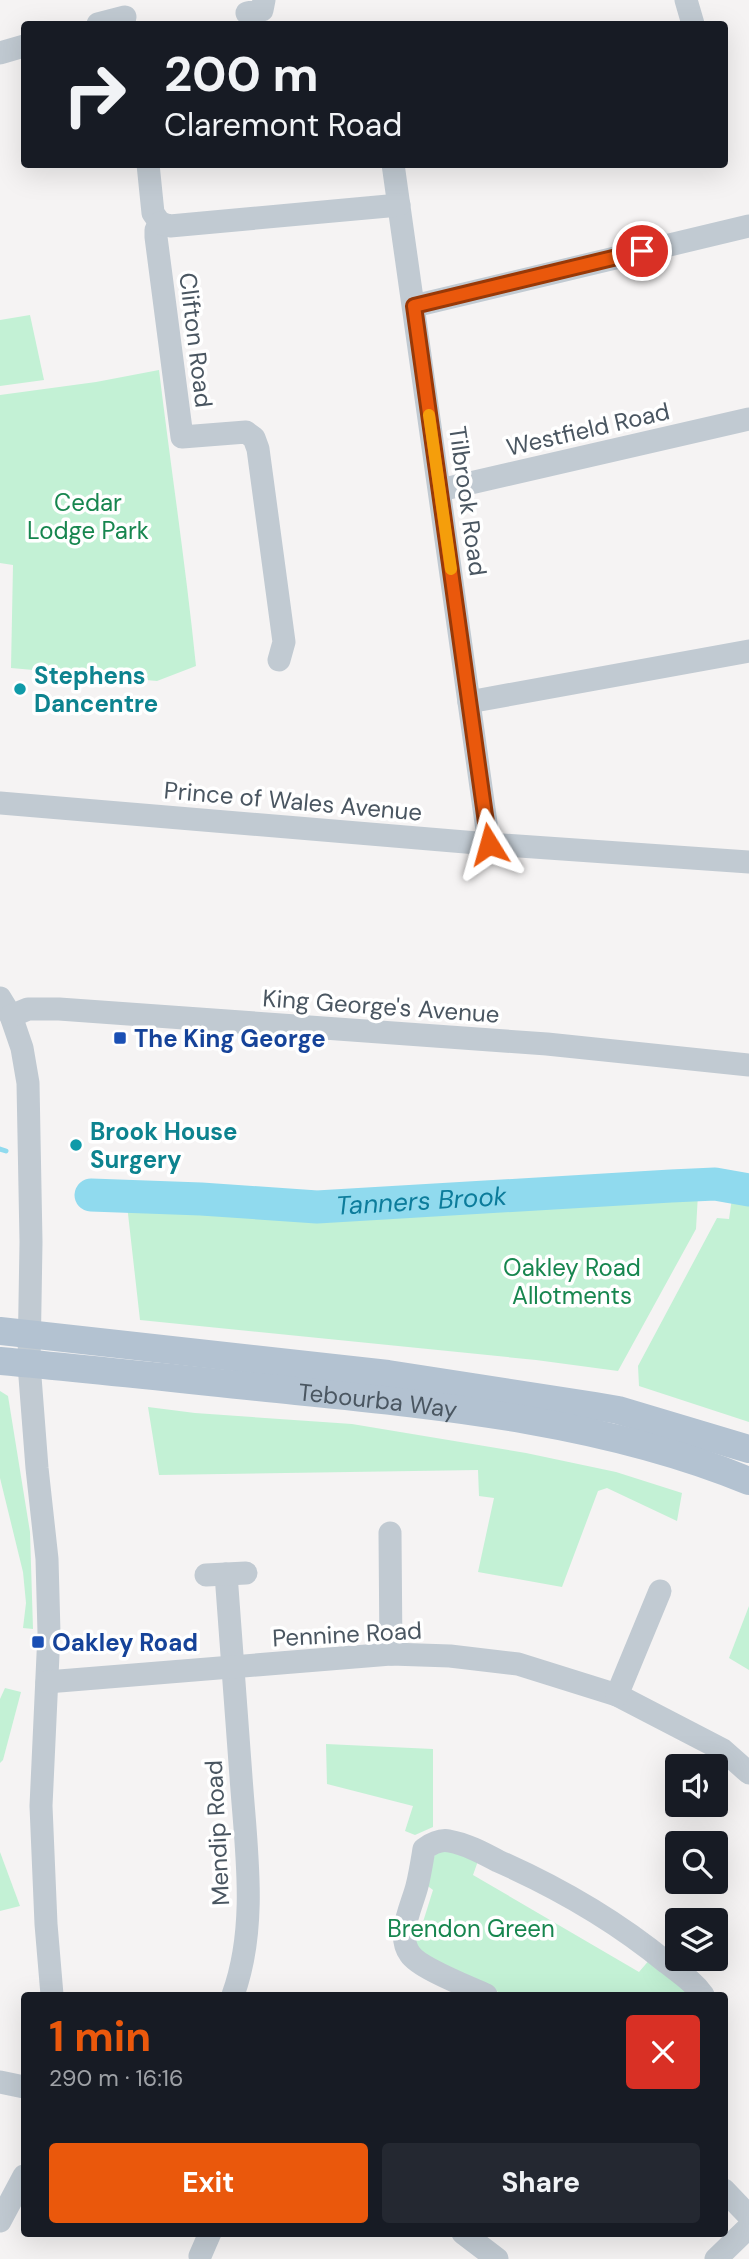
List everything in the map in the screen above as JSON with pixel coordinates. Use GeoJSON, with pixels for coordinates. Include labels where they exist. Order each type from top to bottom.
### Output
{"type":"FeatureCollection","features":[{"type":"Feature","properties":{"kind":"main road","name":"Tebourba Way"},"geometry":{"type":"LineString","coordinates":[[0,1331],[388,1374],[581,1403],[618,1410],[749,1449]]}},
{"type":"Feature","properties":{"kind":"main road","name":"Tebourba Way"},"geometry":{"type":"LineString","coordinates":[[0,1361],[402,1401],[496,1416],[589,1433],[663,1452],[749,1481]]}},
{"type":"Feature","properties":{"kind":"street"},"geometry":{"type":"LineString","coordinates":[[686,0],[692,21]]}},
{"type":"Feature","properties":{"kind":"street"},"geometry":{"type":"LineString","coordinates":[[106,21],[124,14]]}},
{"type":"Feature","properties":{"kind":"street"},"geometry":{"type":"LineString","coordinates":[[0,53],[21,47]]}},
{"type":"Feature","properties":{"kind":"street","name":"Clifton Road"},"geometry":{"type":"LineString","coordinates":[[148,168],[153,213],[160,223],[156,237],[182,437],[246,432],[254,438],[258,449],[284,642],[279,660]]}},
{"type":"Feature","properties":{"kind":"street","name":"Tilbrook Road"},"geometry":{"type":"LineString","coordinates":[[394,168],[489,844]]}},
{"type":"Feature","properties":{"kind":"street"},"geometry":{"type":"LineString","coordinates":[[160,223],[170,226],[399,205]]}},
{"type":"Feature","properties":{"kind":"street"},"geometry":{"type":"LineString","coordinates":[[414,306],[749,226]]}},
{"type":"Feature","properties":{"kind":"street","name":"Westfield Road"},"geometry":{"type":"LineString","coordinates":[[440,490],[749,419]]}},
{"type":"Feature","properties":{"kind":"street"},"geometry":{"type":"LineString","coordinates":[[469,702],[749,651]]}},
{"type":"Feature","properties":{"kind":"street","name":"Prince of Wales Avenue"},"geometry":{"type":"LineString","coordinates":[[0,803],[489,844],[749,862]]}},
{"type":"Feature","properties":{"kind":"street"},"geometry":{"type":"LineString","coordinates":[[5,1007],[22,1048],[28,1083],[31,1230],[29,1364],[47,1559],[49,1633],[41,1806],[52,1992]]}},
{"type":"Feature","properties":{"kind":"street","name":"King George's Avenue"},"geometry":{"type":"LineString","coordinates":[[5,1007],[547,1044],[749,1065]]}},
{"type":"Feature","properties":{"kind":"street"},"geometry":{"type":"LineString","coordinates":[[390,1533],[391,1654]]}},
{"type":"Feature","properties":{"kind":"street","name":"Mendip Road"},"geometry":{"type":"LineString","coordinates":[[226,1574],[247,1864],[247,1931],[234,1992]]}},
{"type":"Feature","properties":{"kind":"street"},"geometry":{"type":"LineString","coordinates":[[617,1695],[660,1591]]}},
{"type":"Feature","properties":{"kind":"street","name":"Pennine Road"},"geometry":{"type":"LineString","coordinates":[[47,1682],[391,1654],[450,1656],[518,1664],[617,1695],[723,1750],[749,1773]]}},
{"type":"Feature","properties":{"kind":"street"},"geometry":{"type":"LineString","coordinates":[[480,1992],[430,1969],[411,1957],[405,1945],[406,1924],[418,1885],[424,1849],[432,1843],[446,1840],[535,1877],[617,1926],[670,1965],[701,1992]]}},
{"type":"Feature","properties":{"kind":"street"},"geometry":{"type":"LineString","coordinates":[[0,2082],[21,2086]]}},
{"type":"Feature","properties":{"kind":"street"},"geometry":{"type":"LineString","coordinates":[[0,2221],[21,2182]]}},
{"type":"Feature","properties":{"kind":"street"},"geometry":{"type":"LineString","coordinates":[[716,2259],[748,2226],[728,2196]]}},
{"type":"Feature","properties":{"kind":"street"},"geometry":{"type":"LineString","coordinates":[[200,2256],[208,2237]]}},
{"type":"Feature","properties":{"kind":"street"},"geometry":{"type":"LineString","coordinates":[[468,2237],[497,2259]]}},
{"type":"Feature","properties":{"kind":"green space"},"geometry":{"type":"Polygon","coordinates":[[[30,315],[44,380],[0,386],[0,320],[30,315]]]}},
{"type":"Feature","properties":{"kind":"green space","name":"Cedar Lodge Park"},"geometry":{"type":"Polygon","coordinates":[[[159,370],[196,666],[157,681],[11,668],[13,565],[0,563],[0,395],[159,370]]]}},
{"type":"Feature","properties":{"kind":"green space","name":"Oakley Road Allotments"},"geometry":{"type":"Polygon","coordinates":[[[665,1193],[698,1194],[696,1229],[618,1371],[536,1360],[140,1320],[127,1205],[318,1213],[665,1193]]]}},
{"type":"Feature","properties":{"kind":"green space","name":"Oakley Road Allotments"},"geometry":{"type":"Polygon","coordinates":[[[732,1198],[749,1203],[749,1422],[639,1386],[638,1366],[717,1218],[729,1219],[732,1198]]]}},
{"type":"Feature","properties":{"kind":"green space"},"geometry":{"type":"Polygon","coordinates":[[[0,1391],[8,1396],[30,1532],[33,1629],[23,1628],[26,1603],[23,1572],[0,1478],[0,1391]]]}},
{"type":"Feature","properties":{"kind":"green space"},"geometry":{"type":"Polygon","coordinates":[[[148,1407],[352,1424],[526,1453],[616,1472],[682,1493],[677,1521],[607,1488],[598,1491],[562,1587],[478,1572],[494,1498],[479,1496],[478,1470],[159,1475],[148,1407]]]}},
{"type":"Feature","properties":{"kind":"green space"},"geometry":{"type":"Polygon","coordinates":[[[749,1606],[749,1670],[729,1658],[749,1606]]]}},
{"type":"Feature","properties":{"kind":"green space"},"geometry":{"type":"Polygon","coordinates":[[[5,1688],[21,1692],[0,1763],[0,1699],[5,1688]]]}},
{"type":"Feature","properties":{"kind":"green space"},"geometry":{"type":"Polygon","coordinates":[[[326,1744],[433,1749],[433,1827],[415,1835],[405,1831],[413,1806],[327,1784],[326,1744]]]}},
{"type":"Feature","properties":{"kind":"green space","name":"Brendon Green"},"geometry":{"type":"Polygon","coordinates":[[[447,1850],[478,1861],[473,1875],[639,1972],[651,1958],[690,1992],[498,1992],[421,1957],[414,1951],[413,1920],[423,1922],[433,1890],[425,1884],[435,1854],[447,1850]]]}},
{"type":"Feature","properties":{"kind":"green space"},"geometry":{"type":"Polygon","coordinates":[[[0,1852],[20,1906],[0,1911],[0,1852]]]}},
{"type":"Feature","properties":{"kind":"waterway","name":"Tanners Brook"},"geometry":{"type":"LineString","coordinates":[[0,1149],[6,1151]]}},
{"type":"Feature","properties":{"kind":"waterway","name":"Tanners Brook"},"geometry":{"type":"LineString","coordinates":[[91,1195],[317,1207],[715,1184],[749,1190]]}},
{"type":"Feature","properties":{"kind":"slow traffic"},"geometry":{"type":"LineString","coordinates":[[429,415],[451,569]]}},
{"type":"Feature","properties":{"kind":"place","name":"Stephens Dancentre"},"geometry":{"type":"Point","coordinates":[20,689]}},
{"type":"Feature","properties":{"kind":"place","name":"The King George"},"geometry":{"type":"Point","coordinates":[120,1038]}},
{"type":"Feature","properties":{"kind":"place","name":"Brook House Surgery"},"geometry":{"type":"Point","coordinates":[76,1145]}},
{"type":"Feature","properties":{"kind":"place","name":"Oakley Road"},"geometry":{"type":"Point","coordinates":[38,1642]}},
{"type":"Feature","properties":{"kind":"route"},"geometry":{"type":"LineString","coordinates":[[489,844],[414,306],[642,251]]}}]}
